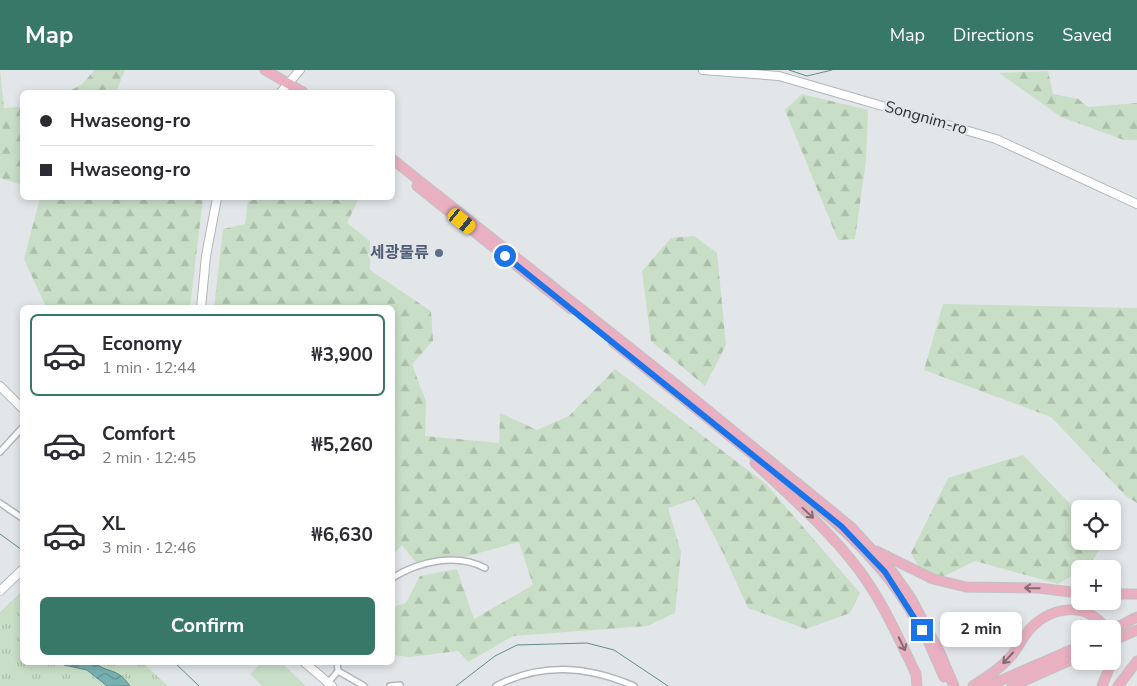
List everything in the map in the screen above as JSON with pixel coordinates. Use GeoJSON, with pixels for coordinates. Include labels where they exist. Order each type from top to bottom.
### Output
{"type":"FeatureCollection","features":[{"type":"Feature","properties":{"kind":"main road"},"geometry":{"type":"LineString","coordinates":[[265,70],[290,89],[300,70]]}},
{"type":"Feature","properties":{"kind":"main road","name":"Songnim-ro"},"geometry":{"type":"LineString","coordinates":[[703,70],[779,76],[996,139],[1137,204]]}},
{"type":"Feature","properties":{"kind":"main road"},"geometry":{"type":"LineString","coordinates":[[395,161],[826,505],[871,548],[912,600],[958,685]]}},
{"type":"Feature","properties":{"kind":"main road"},"geometry":{"type":"LineString","coordinates":[[395,168],[841,526],[885,572],[917,620],[948,686]]}},
{"type":"Feature","properties":{"kind":"main road"},"geometry":{"type":"LineString","coordinates":[[201,305],[206,256],[216,200]]}},
{"type":"Feature","properties":{"kind":"main road"},"geometry":{"type":"LineString","coordinates":[[0,386],[20,406]]}},
{"type":"Feature","properties":{"kind":"main road"},"geometry":{"type":"LineString","coordinates":[[682,398],[710,426],[741,451],[814,518],[860,570],[884,607],[916,674],[917,686]]}},
{"type":"Feature","properties":{"kind":"main road"},"geometry":{"type":"LineString","coordinates":[[871,548],[933,579],[957,585],[1038,588],[1071,592]]}},
{"type":"Feature","properties":{"kind":"main road"},"geometry":{"type":"LineString","coordinates":[[0,591],[20,572]]}},
{"type":"Feature","properties":{"kind":"main road"},"geometry":{"type":"LineString","coordinates":[[1121,594],[1137,594]]}},
{"type":"Feature","properties":{"kind":"main road"},"geometry":{"type":"LineString","coordinates":[[973,686],[992,674],[1012,655],[1029,630],[1044,616],[1058,610],[1077,609],[1097,620]]}},
{"type":"Feature","properties":{"kind":"main road"},"geometry":{"type":"LineString","coordinates":[[1121,625],[1137,617]]}},
{"type":"Feature","properties":{"kind":"main road"},"geometry":{"type":"LineString","coordinates":[[1121,638],[1137,630]]}},
{"type":"Feature","properties":{"kind":"main road"},"geometry":{"type":"LineString","coordinates":[[988,686],[1071,650]]}},
{"type":"Feature","properties":{"kind":"main road"},"geometry":{"type":"LineString","coordinates":[[1012,686],[1071,660]]}},
{"type":"Feature","properties":{"kind":"main road"},"geometry":{"type":"LineString","coordinates":[[1118,686],[1137,662]]}},
{"type":"Feature","properties":{"kind":"main road"},"geometry":{"type":"LineString","coordinates":[[308,665],[330,684]]}},
{"type":"Feature","properties":{"kind":"main road"},"geometry":{"type":"LineString","coordinates":[[1102,686],[1108,670]]}},
{"type":"Feature","properties":{"kind":"street"},"geometry":{"type":"LineString","coordinates":[[0,452],[20,430]]}},
{"type":"Feature","properties":{"kind":"street"},"geometry":{"type":"LineString","coordinates":[[0,503],[20,517]]}},
{"type":"Feature","properties":{"kind":"street"},"geometry":{"type":"LineString","coordinates":[[395,576],[437,560],[472,562],[485,568]]}},
{"type":"Feature","properties":{"kind":"street"},"geometry":{"type":"LineString","coordinates":[[330,684],[338,671],[337,665]]}},
{"type":"Feature","properties":{"kind":"street"},"geometry":{"type":"LineString","coordinates":[[496,686],[529,673],[565,668],[595,672],[634,686]]}},
{"type":"Feature","properties":{"kind":"street"},"geometry":{"type":"LineString","coordinates":[[338,671],[364,686]]}},
{"type":"Feature","properties":{"kind":"street"},"geometry":{"type":"LineString","coordinates":[[390,686],[400,685]]}},
{"type":"Feature","properties":{"kind":"green space"},"geometry":{"type":"Polygon","coordinates":[[[0,70],[4,108],[20,107],[20,184],[0,178],[0,70]]]}},
{"type":"Feature","properties":{"kind":"green space"},"geometry":{"type":"Polygon","coordinates":[[[95,70],[125,70],[117,90],[71,90],[81,85],[95,70]]]}},
{"type":"Feature","properties":{"kind":"green space"},"geometry":{"type":"Polygon","coordinates":[[[1048,71],[1053,94],[1078,99],[1088,107],[1137,103],[1137,140],[1124,140],[1061,117],[999,73],[1048,71]]]}},
{"type":"Feature","properties":{"kind":"green space"},"geometry":{"type":"Polygon","coordinates":[[[802,94],[868,110],[866,160],[855,239],[838,240],[785,110],[802,94]]]}},
{"type":"Feature","properties":{"kind":"green space"},"geometry":{"type":"Polygon","coordinates":[[[39,200],[203,200],[190,305],[45,305],[24,259],[39,200]]]}},
{"type":"Feature","properties":{"kind":"green space"},"geometry":{"type":"Polygon","coordinates":[[[358,200],[347,223],[370,241],[370,270],[431,311],[433,341],[412,364],[426,402],[425,436],[499,443],[500,413],[537,430],[569,416],[615,369],[766,484],[860,593],[850,613],[806,629],[748,608],[722,551],[695,499],[668,508],[681,552],[675,613],[647,626],[513,636],[468,662],[458,651],[409,657],[395,655],[395,606],[406,603],[420,576],[457,569],[474,619],[533,585],[519,542],[421,569],[402,545],[395,552],[395,305],[214,305],[223,229],[245,224],[248,201],[358,200]]]}},
{"type":"Feature","properties":{"kind":"green space"},"geometry":{"type":"Polygon","coordinates":[[[694,236],[717,253],[726,345],[705,386],[651,341],[642,271],[671,238],[694,236]]]}},
{"type":"Feature","properties":{"kind":"green space"},"geometry":{"type":"Polygon","coordinates":[[[943,304],[1137,308],[1137,503],[1126,496],[1051,417],[924,370],[943,304]]]}},
{"type":"Feature","properties":{"kind":"green space"},"geometry":{"type":"Polygon","coordinates":[[[1023,455],[1071,505],[1071,550],[1099,550],[1093,560],[1071,560],[1071,576],[1058,584],[975,561],[928,584],[911,553],[948,478],[1023,455]]]}},
{"type":"Feature","properties":{"kind":"green space"},"geometry":{"type":"Polygon","coordinates":[[[20,593],[20,665],[145,665],[168,686],[0,686],[0,612],[20,593]]]}},
{"type":"Feature","properties":{"kind":"green space"},"geometry":{"type":"Polygon","coordinates":[[[259,665],[284,665],[306,686],[262,686],[250,674],[259,665]]]}},
{"type":"Feature","properties":{"kind":"water"},"geometry":{"type":"Polygon","coordinates":[[[64,665],[98,665],[117,673],[130,686],[107,686],[87,670],[64,665]]]}},
{"type":"Feature","properties":{"kind":"waterway"},"geometry":{"type":"LineString","coordinates":[[789,70],[807,76],[832,70]]}},
{"type":"Feature","properties":{"kind":"waterway"},"geometry":{"type":"LineString","coordinates":[[0,534],[20,549]]}},
{"type":"Feature","properties":{"kind":"waterway"},"geometry":{"type":"LineString","coordinates":[[456,686],[495,656],[517,645],[587,643],[614,650],[668,686]]}},
{"type":"Feature","properties":{"kind":"waterway"},"geometry":{"type":"LineString","coordinates":[[177,665],[199,686]]}},
{"type":"Feature","properties":{"kind":"place","name":"세광물류"},"geometry":{"type":"Point","coordinates":[439,253]}},
{"type":"Feature","properties":{"kind":"route"},"geometry":{"type":"LineString","coordinates":[[505,256],[841,526],[885,572],[922,630]]}}]}
